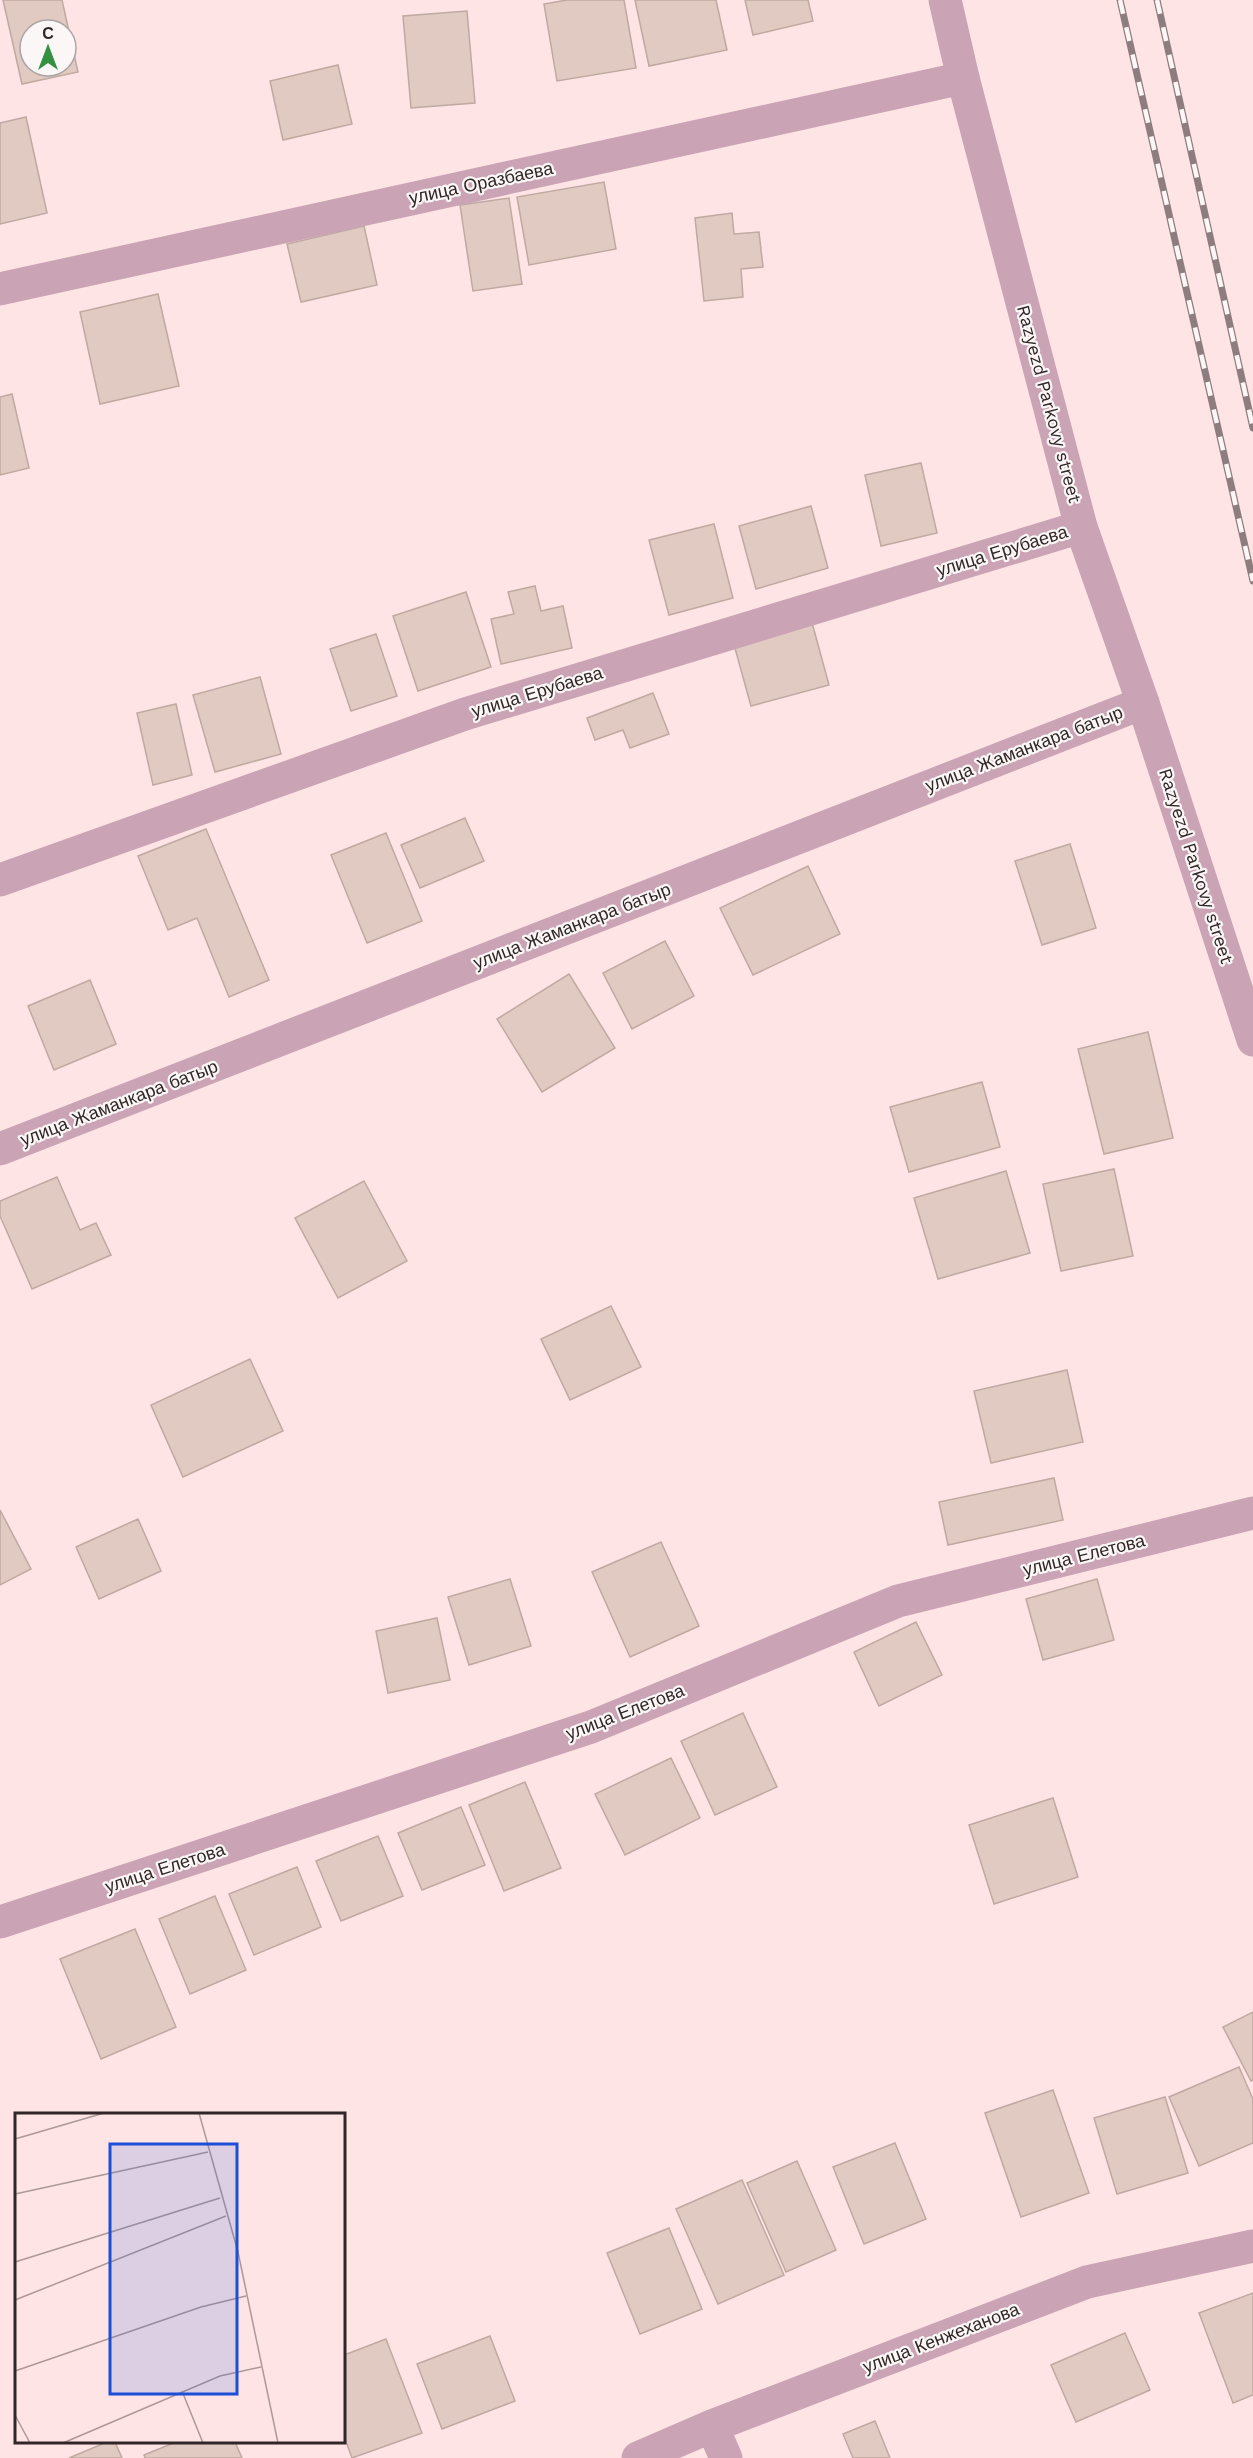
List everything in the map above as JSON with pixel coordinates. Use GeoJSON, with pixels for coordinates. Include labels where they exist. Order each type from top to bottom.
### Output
{"type":"FeatureCollection","features":[{"type":"Feature","properties":{"kind":"street","name":"Razyezd Parkovy street"},"geometry":{"type":"LineString","coordinates":[[945,0],[963,78],[1081,526],[1143,703],[1253,1040]]}},
{"type":"Feature","properties":{"kind":"street","name":"улица Оразбаева"},"geometry":{"type":"LineString","coordinates":[[0,289],[963,78]]}},
{"type":"Feature","properties":{"kind":"street","name":"улица Ерубаева"},"geometry":{"type":"LineString","coordinates":[[0,880],[465,714],[1081,526]]}},
{"type":"Feature","properties":{"kind":"street","name":"улица Жаманкара батыр"},"geometry":{"type":"LineString","coordinates":[[0,1149],[1143,703]]}},
{"type":"Feature","properties":{"kind":"street","name":"улица Елетова"},"geometry":{"type":"LineString","coordinates":[[0,1922],[591,1727],[898,1601],[1253,1513]]}},
{"type":"Feature","properties":{"kind":"street","name":"улица Кенжеханова"},"geometry":{"type":"LineString","coordinates":[[638,2458],[712,2426],[1087,2282],[1253,2246]]}},
{"type":"Feature","properties":{"kind":"street"},"geometry":{"type":"LineString","coordinates":[[712,2426],[726,2458]]}},
{"type":"Feature","properties":{"kind":"building"},"geometry":{"type":"Polygon","coordinates":[[[3,0],[62,0],[66,18],[18,18],[18,66],[3,0]]]}},
{"type":"Feature","properties":{"kind":"building"},"geometry":{"type":"Polygon","coordinates":[[[567,0],[624,0],[636,68],[557,81],[544,4],[567,0]]]}},
{"type":"Feature","properties":{"kind":"building"},"geometry":{"type":"Polygon","coordinates":[[[635,0],[716,0],[727,50],[649,66],[635,0]]]}},
{"type":"Feature","properties":{"kind":"building"},"geometry":{"type":"Polygon","coordinates":[[[745,0],[808,0],[813,21],[753,35],[745,0]]]}},
{"type":"Feature","properties":{"kind":"building"},"geometry":{"type":"Polygon","coordinates":[[[467,11],[475,103],[411,108],[403,16],[467,11]]]}},
{"type":"Feature","properties":{"kind":"building"},"geometry":{"type":"Polygon","coordinates":[[[338,65],[352,124],[283,140],[270,81],[338,65]]]}},
{"type":"Feature","properties":{"kind":"building"},"geometry":{"type":"Polygon","coordinates":[[[21,78],[50,78],[22,84],[21,78]]]}},
{"type":"Feature","properties":{"kind":"building"},"geometry":{"type":"Polygon","coordinates":[[[26,117],[47,213],[0,224],[0,123],[26,117]]]}},
{"type":"Feature","properties":{"kind":"building"},"geometry":{"type":"Polygon","coordinates":[[[604,182],[616,249],[529,265],[517,197],[604,182]]]}},
{"type":"Feature","properties":{"kind":"building"},"geometry":{"type":"Polygon","coordinates":[[[509,198],[522,284],[473,291],[460,205],[509,198]]]}},
{"type":"Feature","properties":{"kind":"building"},"geometry":{"type":"Polygon","coordinates":[[[732,213],[734,234],[759,232],[763,267],[741,269],[743,297],[704,301],[695,218],[732,213]]]}},
{"type":"Feature","properties":{"kind":"building"},"geometry":{"type":"Polygon","coordinates":[[[364,226],[377,285],[301,302],[287,244],[364,226]]]}},
{"type":"Feature","properties":{"kind":"building"},"geometry":{"type":"Polygon","coordinates":[[[158,294],[179,386],[100,404],[80,312],[158,294]]]}},
{"type":"Feature","properties":{"kind":"building"},"geometry":{"type":"Polygon","coordinates":[[[12,394],[29,468],[0,475],[0,397],[12,394]]]}},
{"type":"Feature","properties":{"kind":"building"},"geometry":{"type":"Polygon","coordinates":[[[921,463],[937,533],[881,546],[865,475],[921,463]]]}},
{"type":"Feature","properties":{"kind":"building"},"geometry":{"type":"Polygon","coordinates":[[[811,506],[828,568],[756,589],[739,526],[811,506]]]}},
{"type":"Feature","properties":{"kind":"building"},"geometry":{"type":"Polygon","coordinates":[[[714,524],[733,598],[669,615],[649,540],[714,524]]]}},
{"type":"Feature","properties":{"kind":"building"},"geometry":{"type":"Polygon","coordinates":[[[535,586],[541,611],[563,606],[572,648],[501,664],[491,619],[514,614],[508,592],[535,586]]]}},
{"type":"Feature","properties":{"kind":"building"},"geometry":{"type":"Polygon","coordinates":[[[466,592],[491,667],[418,691],[393,616],[466,592]]]}},
{"type":"Feature","properties":{"kind":"building"},"geometry":{"type":"Polygon","coordinates":[[[811,619],[829,685],[751,706],[733,641],[811,619]]]}},
{"type":"Feature","properties":{"kind":"building"},"geometry":{"type":"Polygon","coordinates":[[[376,634],[397,696],[351,711],[330,649],[376,634]]]}},
{"type":"Feature","properties":{"kind":"building"},"geometry":{"type":"Polygon","coordinates":[[[260,677],[281,754],[215,772],[193,695],[260,677]]]}},
{"type":"Feature","properties":{"kind":"building"},"geometry":{"type":"Polygon","coordinates":[[[653,693],[669,734],[630,748],[623,730],[595,740],[587,718],[653,693]]]}},
{"type":"Feature","properties":{"kind":"building"},"geometry":{"type":"Polygon","coordinates":[[[176,704],[192,775],[153,785],[137,713],[176,704]]]}},
{"type":"Feature","properties":{"kind":"building"},"geometry":{"type":"Polygon","coordinates":[[[465,818],[484,861],[420,888],[401,845],[465,818]]]}},
{"type":"Feature","properties":{"kind":"building"},"geometry":{"type":"Polygon","coordinates":[[[206,829],[269,980],[229,997],[197,918],[168,930],[138,856],[206,829]]]}},
{"type":"Feature","properties":{"kind":"building"},"geometry":{"type":"Polygon","coordinates":[[[386,833],[422,921],[367,943],[331,855],[386,833]]]}},
{"type":"Feature","properties":{"kind":"building"},"geometry":{"type":"Polygon","coordinates":[[[1070,844],[1096,928],[1042,945],[1015,861],[1070,844]]]}},
{"type":"Feature","properties":{"kind":"building"},"geometry":{"type":"Polygon","coordinates":[[[808,866],[840,934],[753,975],[720,908],[808,866]]]}},
{"type":"Feature","properties":{"kind":"building"},"geometry":{"type":"Polygon","coordinates":[[[665,941],[694,996],[632,1029],[603,973],[665,941]]]}},
{"type":"Feature","properties":{"kind":"building"},"geometry":{"type":"Polygon","coordinates":[[[569,974],[615,1048],[542,1092],[497,1019],[569,974]]]}},
{"type":"Feature","properties":{"kind":"building"},"geometry":{"type":"Polygon","coordinates":[[[90,980],[116,1044],[54,1070],[28,1006],[90,980]]]}},
{"type":"Feature","properties":{"kind":"building"},"geometry":{"type":"Polygon","coordinates":[[[1148,1032],[1173,1138],[1104,1154],[1078,1049],[1148,1032]]]}},
{"type":"Feature","properties":{"kind":"building"},"geometry":{"type":"Polygon","coordinates":[[[982,1082],[1000,1147],[909,1172],[890,1107],[982,1082]]]}},
{"type":"Feature","properties":{"kind":"building"},"geometry":{"type":"Polygon","coordinates":[[[1114,1169],[1133,1256],[1061,1271],[1043,1184],[1114,1169]]]}},
{"type":"Feature","properties":{"kind":"building"},"geometry":{"type":"Polygon","coordinates":[[[1006,1171],[1030,1253],[938,1279],[914,1198],[1006,1171]]]}},
{"type":"Feature","properties":{"kind":"building"},"geometry":{"type":"Polygon","coordinates":[[[57,1177],[80,1230],[96,1223],[111,1255],[32,1289],[0,1216],[0,1201],[57,1177]]]}},
{"type":"Feature","properties":{"kind":"building"},"geometry":{"type":"Polygon","coordinates":[[[364,1181],[407,1261],[338,1298],[295,1218],[364,1181]]]}},
{"type":"Feature","properties":{"kind":"building"},"geometry":{"type":"Polygon","coordinates":[[[611,1306],[641,1367],[570,1400],[541,1339],[611,1306]]]}},
{"type":"Feature","properties":{"kind":"building"},"geometry":{"type":"Polygon","coordinates":[[[250,1359],[283,1431],[183,1477],[151,1405],[250,1359]]]}},
{"type":"Feature","properties":{"kind":"building"},"geometry":{"type":"Polygon","coordinates":[[[1067,1370],[1083,1442],[991,1463],[974,1391],[1067,1370]]]}},
{"type":"Feature","properties":{"kind":"building"},"geometry":{"type":"Polygon","coordinates":[[[1054,1478],[1063,1520],[948,1545],[939,1502],[1054,1478]]]}},
{"type":"Feature","properties":{"kind":"building"},"geometry":{"type":"Polygon","coordinates":[[[0,1510],[31,1569],[0,1585],[0,1510]]]}},
{"type":"Feature","properties":{"kind":"building"},"geometry":{"type":"Polygon","coordinates":[[[138,1519],[161,1571],[99,1599],[76,1547],[138,1519]]]}},
{"type":"Feature","properties":{"kind":"building"},"geometry":{"type":"Polygon","coordinates":[[[661,1542],[699,1626],[630,1657],[592,1572],[661,1542]]]}},
{"type":"Feature","properties":{"kind":"building"},"geometry":{"type":"Polygon","coordinates":[[[510,1579],[531,1646],[469,1665],[448,1597],[510,1579]]]}},
{"type":"Feature","properties":{"kind":"building"},"geometry":{"type":"Polygon","coordinates":[[[1097,1579],[1114,1640],[1043,1660],[1026,1599],[1097,1579]]]}},
{"type":"Feature","properties":{"kind":"building"},"geometry":{"type":"Polygon","coordinates":[[[437,1618],[450,1680],[388,1693],[376,1631],[437,1618]]]}},
{"type":"Feature","properties":{"kind":"building"},"geometry":{"type":"Polygon","coordinates":[[[916,1622],[942,1675],[879,1706],[854,1652],[916,1622]]]}},
{"type":"Feature","properties":{"kind":"building"},"geometry":{"type":"Polygon","coordinates":[[[743,1713],[777,1787],[715,1815],[681,1741],[743,1713]]]}},
{"type":"Feature","properties":{"kind":"building"},"geometry":{"type":"Polygon","coordinates":[[[671,1758],[700,1818],[625,1855],[595,1794],[671,1758]]]}},
{"type":"Feature","properties":{"kind":"building"},"geometry":{"type":"Polygon","coordinates":[[[525,1782],[561,1868],[504,1891],[469,1805],[525,1782]]]}},
{"type":"Feature","properties":{"kind":"building"},"geometry":{"type":"Polygon","coordinates":[[[1053,1798],[1078,1877],[994,1904],[969,1825],[1053,1798]]]}},
{"type":"Feature","properties":{"kind":"building"},"geometry":{"type":"Polygon","coordinates":[[[461,1807],[485,1865],[422,1890],[398,1833],[461,1807]]]}},
{"type":"Feature","properties":{"kind":"building"},"geometry":{"type":"Polygon","coordinates":[[[378,1836],[403,1896],[341,1921],[316,1861],[378,1836]]]}},
{"type":"Feature","properties":{"kind":"building"},"geometry":{"type":"Polygon","coordinates":[[[297,1867],[321,1927],[254,1955],[229,1894],[297,1867]]]}},
{"type":"Feature","properties":{"kind":"building"},"geometry":{"type":"Polygon","coordinates":[[[215,1896],[246,1970],[190,1994],[159,1919],[215,1896]]]}},
{"type":"Feature","properties":{"kind":"building"},"geometry":{"type":"Polygon","coordinates":[[[135,1929],[176,2027],[101,2059],[60,1959],[135,1929]]]}},
{"type":"Feature","properties":{"kind":"building"},"geometry":{"type":"Polygon","coordinates":[[[1253,2012],[1253,2080],[1251,2081],[1223,2027],[1253,2012]]]}},
{"type":"Feature","properties":{"kind":"building"},"geometry":{"type":"Polygon","coordinates":[[[1239,2067],[1253,2099],[1253,2143],[1199,2166],[1169,2097],[1239,2067]]]}},
{"type":"Feature","properties":{"kind":"building"},"geometry":{"type":"Polygon","coordinates":[[[1053,2090],[1089,2193],[1021,2217],[985,2113],[1053,2090]]]}},
{"type":"Feature","properties":{"kind":"building"},"geometry":{"type":"Polygon","coordinates":[[[1165,2097],[1188,2173],[1117,2194],[1094,2118],[1165,2097]]]}},
{"type":"Feature","properties":{"kind":"building"},"geometry":{"type":"Polygon","coordinates":[[[895,2143],[926,2219],[864,2244],[833,2167],[895,2143]]]}},
{"type":"Feature","properties":{"kind":"building"},"geometry":{"type":"Polygon","coordinates":[[[797,2161],[836,2250],[786,2272],[747,2183],[797,2161]]]}},
{"type":"Feature","properties":{"kind":"building"},"geometry":{"type":"Polygon","coordinates":[[[742,2180],[784,2275],[718,2304],[676,2209],[742,2180]]]}},
{"type":"Feature","properties":{"kind":"building"},"geometry":{"type":"Polygon","coordinates":[[[669,2228],[702,2309],[640,2334],[607,2253],[669,2228]]]}},
{"type":"Feature","properties":{"kind":"building"},"geometry":{"type":"Polygon","coordinates":[[[1253,2293],[1253,2395],[1233,2403],[1199,2313],[1253,2293]]]}},
{"type":"Feature","properties":{"kind":"building"},"geometry":{"type":"Polygon","coordinates":[[[1125,2333],[1150,2390],[1076,2422],[1051,2365],[1125,2333]]]}},
{"type":"Feature","properties":{"kind":"building"},"geometry":{"type":"Polygon","coordinates":[[[490,2336],[515,2401],[442,2429],[417,2364],[490,2336]]]}},
{"type":"Feature","properties":{"kind":"building"},"geometry":{"type":"Polygon","coordinates":[[[386,2339],[422,2433],[352,2458],[345,2439],[345,2355],[386,2339]]]}},
{"type":"Feature","properties":{"kind":"building"},"geometry":{"type":"Polygon","coordinates":[[[875,2421],[890,2458],[853,2458],[843,2434],[875,2421]]]}},
{"type":"Feature","properties":{"kind":"building"},"geometry":{"type":"Polygon","coordinates":[[[105,2443],[115,2443],[122,2458],[69,2458],[105,2443]]]}},
{"type":"Feature","properties":{"kind":"building"},"geometry":{"type":"Polygon","coordinates":[[[174,2443],[235,2443],[242,2458],[145,2458],[144,2455],[174,2443]]]}},
{"type":"Feature","properties":{"kind":"railway"},"geometry":{"type":"LineString","coordinates":[[1120,0],[1253,581]]}},
{"type":"Feature","properties":{"kind":"railway"},"geometry":{"type":"LineString","coordinates":[[1157,0],[1253,428]]}}]}
